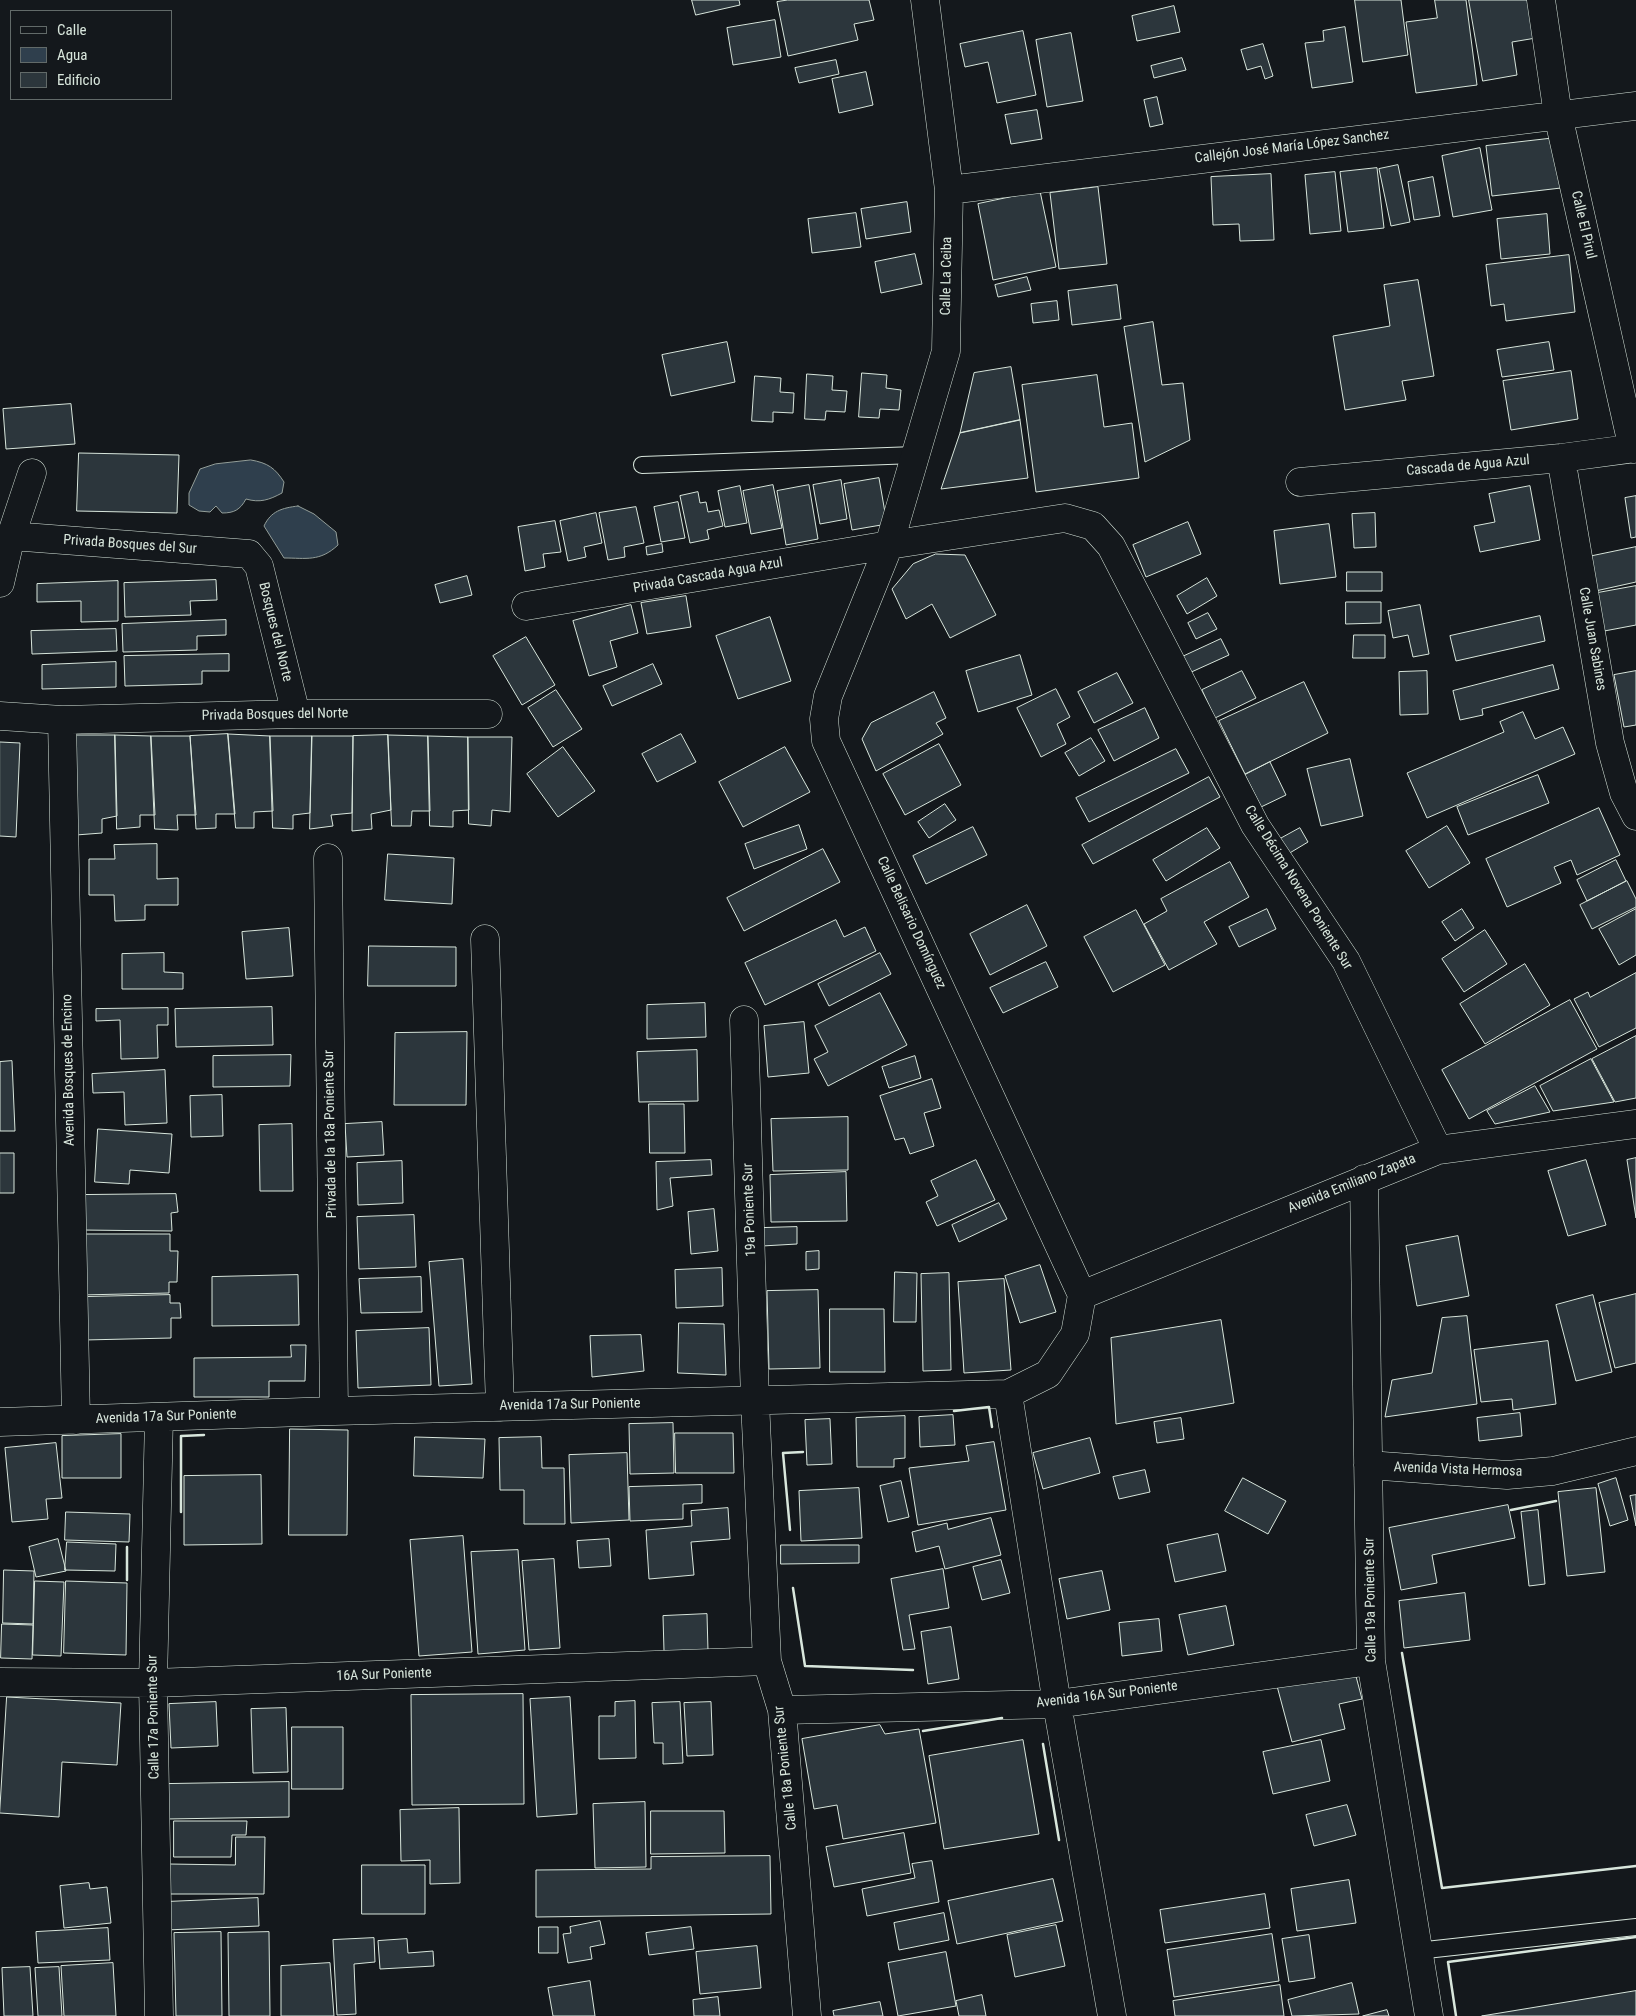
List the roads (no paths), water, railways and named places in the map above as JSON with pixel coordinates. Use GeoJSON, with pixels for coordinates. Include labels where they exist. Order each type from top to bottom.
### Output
{"type":"FeatureCollection","features":[{"type":"Feature","properties":{"kind":"street","name":"Calle La Ceiba"},"geometry":{"type":"LineString","coordinates":[[890,545],[946,351],[949,190],[925,0]]}},
{"type":"Feature","properties":{"kind":"street","name":"Calle El Pirul"},"geometry":{"type":"LineString","coordinates":[[1540,0],[1558,115],[1634,448]]}},
{"type":"Feature","properties":{"kind":"street","name":"Callejón José María López Sanchez"},"geometry":{"type":"LineString","coordinates":[[949,190],[1636,106]]}},
{"type":"Feature","properties":{"kind":"street","name":"Cascada de Agua Azul"},"geometry":{"type":"LineString","coordinates":[[1300,482],[1561,458],[1634,448]]}},
{"type":"Feature","properties":{"kind":"street","name":"Calle Juan Sabines"},"geometry":{"type":"LineString","coordinates":[[1561,458],[1610,743],[1632,800]]}},
{"type":"Feature","properties":{"kind":"street"},"geometry":{"type":"LineString","coordinates":[[0,583],[11,536],[32,473]]}},
{"type":"Feature","properties":{"kind":"street","name":"Privada Cascada Agua Azul"},"geometry":{"type":"LineString","coordinates":[[526,606],[890,545],[1065,518],[1093,526]]}},
{"type":"Feature","properties":{"kind":"street","name":"Calle Décima Novena Poniente Sur"},"geometry":{"type":"LineString","coordinates":[[1093,526],[1111,546],[1255,825],[1346,961],[1438,1150]]}},
{"type":"Feature","properties":{"kind":"street","name":"Privada Bosques del Sur"},"geometry":{"type":"LineString","coordinates":[[11,536],[249,554]]}},
{"type":"Feature","properties":{"kind":"street","name":"Calle Belisario Domínguez"},"geometry":{"type":"LineString","coordinates":[[890,545],[828,696],[824,719],[826,741],[1082,1295]]}},
{"type":"Feature","properties":{"kind":"street","name":"Bosques del Norte"},"geometry":{"type":"LineString","coordinates":[[249,554],[259,566],[296,714]]}},
{"type":"Feature","properties":{"kind":"street","name":"Privada Bosques del Norte"},"geometry":{"type":"LineString","coordinates":[[0,716],[62,720],[296,714],[488,714]]}},
{"type":"Feature","properties":{"kind":"street","name":"Avenida Bosques de Encino"},"geometry":{"type":"LineString","coordinates":[[62,720],[76,1420]]}},
{"type":"Feature","properties":{"kind":"street","name":"Privada de la 18a Poniente Sur"},"geometry":{"type":"LineString","coordinates":[[328,858],[334,1411]]}},
{"type":"Feature","properties":{"kind":"street"},"geometry":{"type":"LineString","coordinates":[[485,939],[500,1407]]}},
{"type":"Feature","properties":{"kind":"street","name":"19a Poniente Sur"},"geometry":{"type":"LineString","coordinates":[[744,1020],[756,1401]]}},
{"type":"Feature","properties":{"kind":"street","name":"Avenida Emiliano Zapata"},"geometry":{"type":"LineString","coordinates":[[1082,1295],[1438,1150],[1636,1124]]}},
{"type":"Feature","properties":{"kind":"street","name":"Calle 19a Poniente Sur"},"geometry":{"type":"LineString","coordinates":[[1364,1179],[1371,1661],[1429,2016]]}},
{"type":"Feature","properties":{"kind":"street","name":"Avenida 17a Sur Poniente"},"geometry":{"type":"LineString","coordinates":[[0,1422],[334,1411],[1008,1394],[1048,1374],[1075,1334],[1082,1295]]}},
{"type":"Feature","properties":{"kind":"street"},"geometry":{"type":"LineString","coordinates":[[1008,1394],[1057,1704],[1112,2016]]}},
{"type":"Feature","properties":{"kind":"street","name":"Calle 18a Poniente Sur"},"geometry":{"type":"LineString","coordinates":[[756,1401],[767,1661],[782,1710],[807,2016]]}},
{"type":"Feature","properties":{"kind":"street","name":"Calle 17a Poniente Sur"},"geometry":{"type":"LineString","coordinates":[[158,1417],[153,1682],[159,2016]]}},
{"type":"Feature","properties":{"kind":"street","name":"Avenida Vista Hermosa"},"geometry":{"type":"LineString","coordinates":[[1368,1465],[1507,1475],[1553,1471],[1636,1451]]}},
{"type":"Feature","properties":{"kind":"street","name":"16A Sur Poniente"},"geometry":{"type":"LineString","coordinates":[[0,1682],[153,1682],[767,1661]]}},
{"type":"Feature","properties":{"kind":"street","name":"Avenida 16A Sur Poniente"},"geometry":{"type":"LineString","coordinates":[[782,1710],[1057,1704],[1371,1661]]}},
{"type":"Feature","properties":{"kind":"lane"},"geometry":{"type":"LineString","coordinates":[[642,465],[915,455]]}},
{"type":"Feature","properties":{"kind":"lane"},"geometry":{"type":"LineString","coordinates":[[1417,1951],[1636,1927]]}},
{"type":"Feature","properties":{"kind":"water"},"geometry":{"type":"Polygon","coordinates":[[[251,460],[267,465],[277,473],[284,482],[282,493],[264,500],[246,499],[239,508],[226,513],[222,513],[216,506],[210,512],[199,511],[189,505],[189,493],[200,469],[215,464],[251,460]]]}},
{"type":"Feature","properties":{"kind":"water"},"geometry":{"type":"Polygon","coordinates":[[[298,506],[314,514],[336,532],[338,545],[319,557],[284,558],[264,526],[270,517],[278,511],[298,506]]]}}]}
